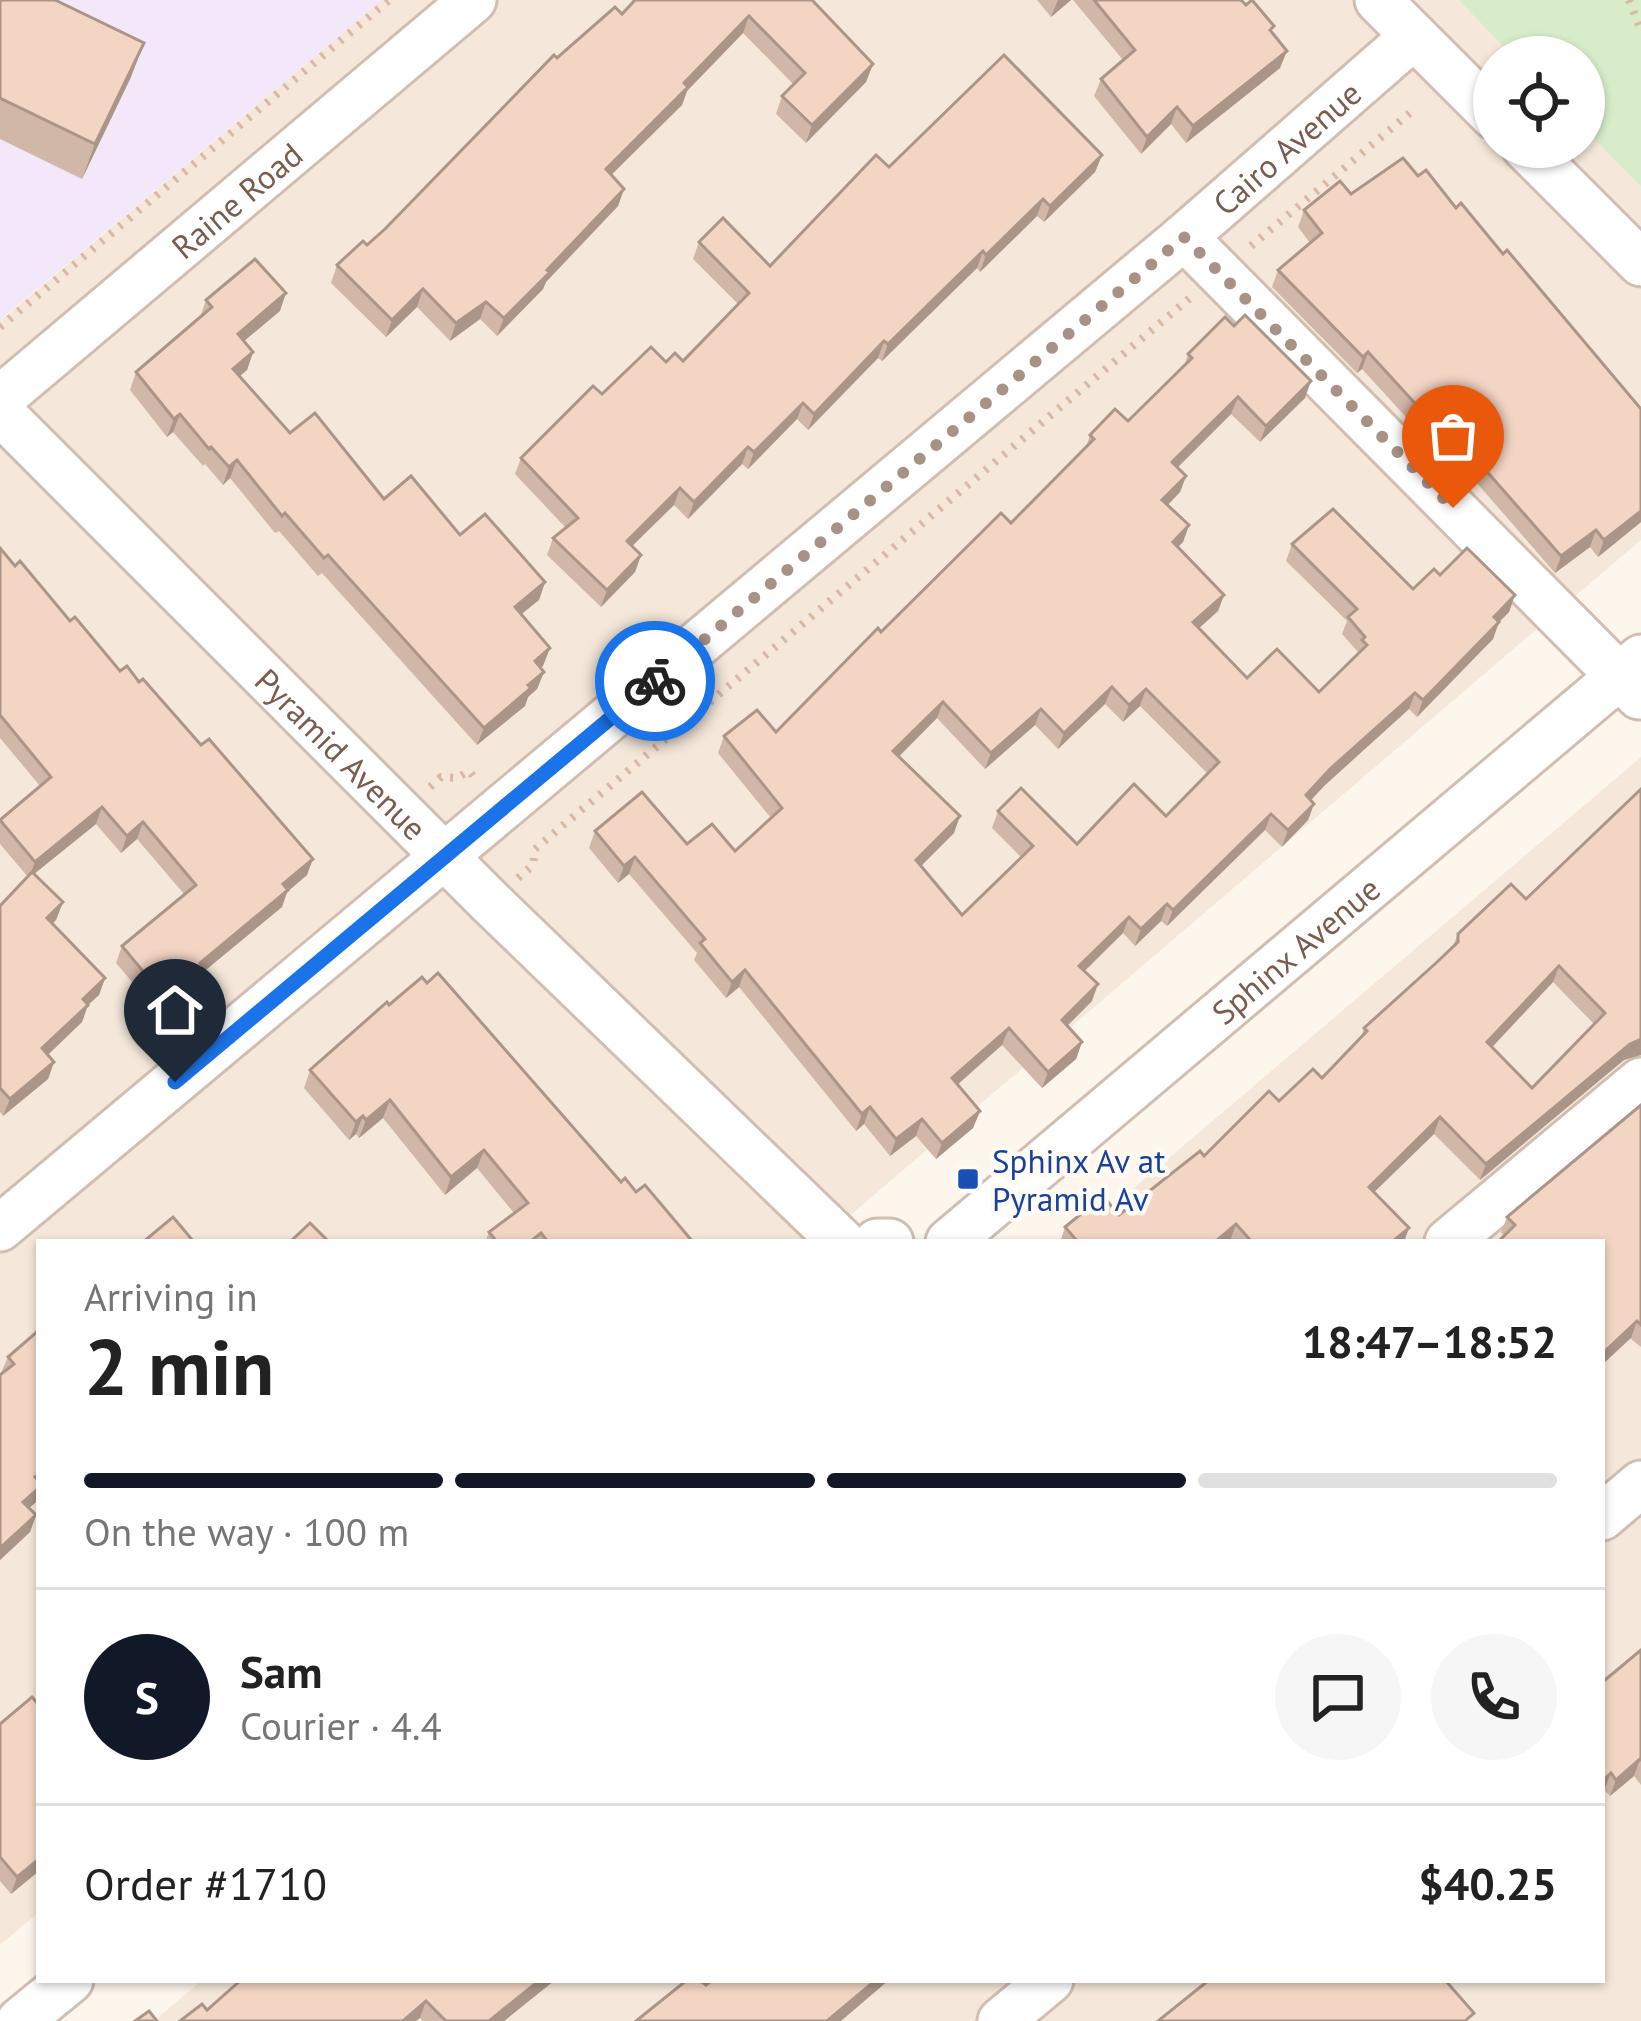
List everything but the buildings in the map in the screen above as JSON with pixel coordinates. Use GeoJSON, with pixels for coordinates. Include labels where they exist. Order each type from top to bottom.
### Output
{"type":"FeatureCollection","features":[{"type":"Feature","properties":{"kind":"street","name":"Raine Road"},"geometry":{"type":"LineString","coordinates":[[0,399],[472,0]]}},
{"type":"Feature","properties":{"kind":"street"},"geometry":{"type":"LineString","coordinates":[[1378,0],[1473,95]]}},
{"type":"Feature","properties":{"kind":"street","name":"Cairo Avenue"},"geometry":{"type":"LineString","coordinates":[[0,1228],[1184,237],[1414,36]]}},
{"type":"Feature","properties":{"kind":"street"},"geometry":{"type":"LineString","coordinates":[[1547,168],[1641,263]]}},
{"type":"Feature","properties":{"kind":"street"},"geometry":{"type":"LineString","coordinates":[[1184,237],[1634,677]]}},
{"type":"Feature","properties":{"kind":"street","name":"Pyramid Avenue"},"geometry":{"type":"LineString","coordinates":[[0,412],[490,902],[839,1239]]}},
{"type":"Feature","properties":{"kind":"street","name":"Sphinx Avenue"},"geometry":{"type":"LineString","coordinates":[[953,1239],[1634,677]]}},
{"type":"Feature","properties":{"kind":"street"},"geometry":{"type":"LineString","coordinates":[[1452,1239],[1641,1081]]}},
{"type":"Feature","properties":{"kind":"street"},"geometry":{"type":"LineString","coordinates":[[1605,1514],[1641,1484]]}},
{"type":"Feature","properties":{"kind":"street"},"geometry":{"type":"LineString","coordinates":[[20,2021],[66,1983]]}},
{"type":"Feature","properties":{"kind":"street"},"geometry":{"type":"LineString","coordinates":[[1001,2021],[1046,1983]]}},
{"type":"Feature","properties":{"kind":"path"},"geometry":{"type":"LineString","coordinates":[[0,327],[389,0]]}},
{"type":"Feature","properties":{"kind":"path"},"geometry":{"type":"LineString","coordinates":[[1629,0],[1641,31]]}},
{"type":"Feature","properties":{"kind":"path"},"geometry":{"type":"LineString","coordinates":[[490,902],[533,865],[536,849],[1412,112]]}},
{"type":"Feature","properties":{"kind":"shaded area"},"geometry":{"type":"Polygon","coordinates":[[[0,0],[382,0],[0,320],[0,0]]]}},
{"type":"Feature","properties":{"kind":"shaded area"},"geometry":{"type":"Polygon","coordinates":[[[382,0],[1458,0],[1493,36],[1473,36],[1473,168],[1605,168],[1605,150],[1641,187],[1641,540],[823,1239],[36,1239],[36,1915],[0,1945],[0,321],[382,0]]]}},
{"type":"Feature","properties":{"kind":"shaded area"},"geometry":{"type":"Polygon","coordinates":[[[1641,757],[1641,2021],[154,2021],[198,1983],[1605,1983],[1605,1239],[1074,1239],[1641,757]]]}},
{"type":"Feature","properties":{"kind":"green space"},"geometry":{"type":"Polygon","coordinates":[[[1458,0],[1641,0],[1641,187],[1605,150],[1605,36],[1493,36],[1458,0]]]}},
{"type":"Feature","properties":{"kind":"way so far"},"geometry":{"type":"LineString","coordinates":[[655,681],[1184,237],[1453,508]]}},
{"type":"Feature","properties":{"kind":"place","name":"Sphinx Av at Pyramid Av"},"geometry":{"type":"Point","coordinates":[968,1179]}},
{"type":"Feature","properties":{"kind":"route"},"geometry":{"type":"LineString","coordinates":[[175,1082],[655,681]]}}]}
